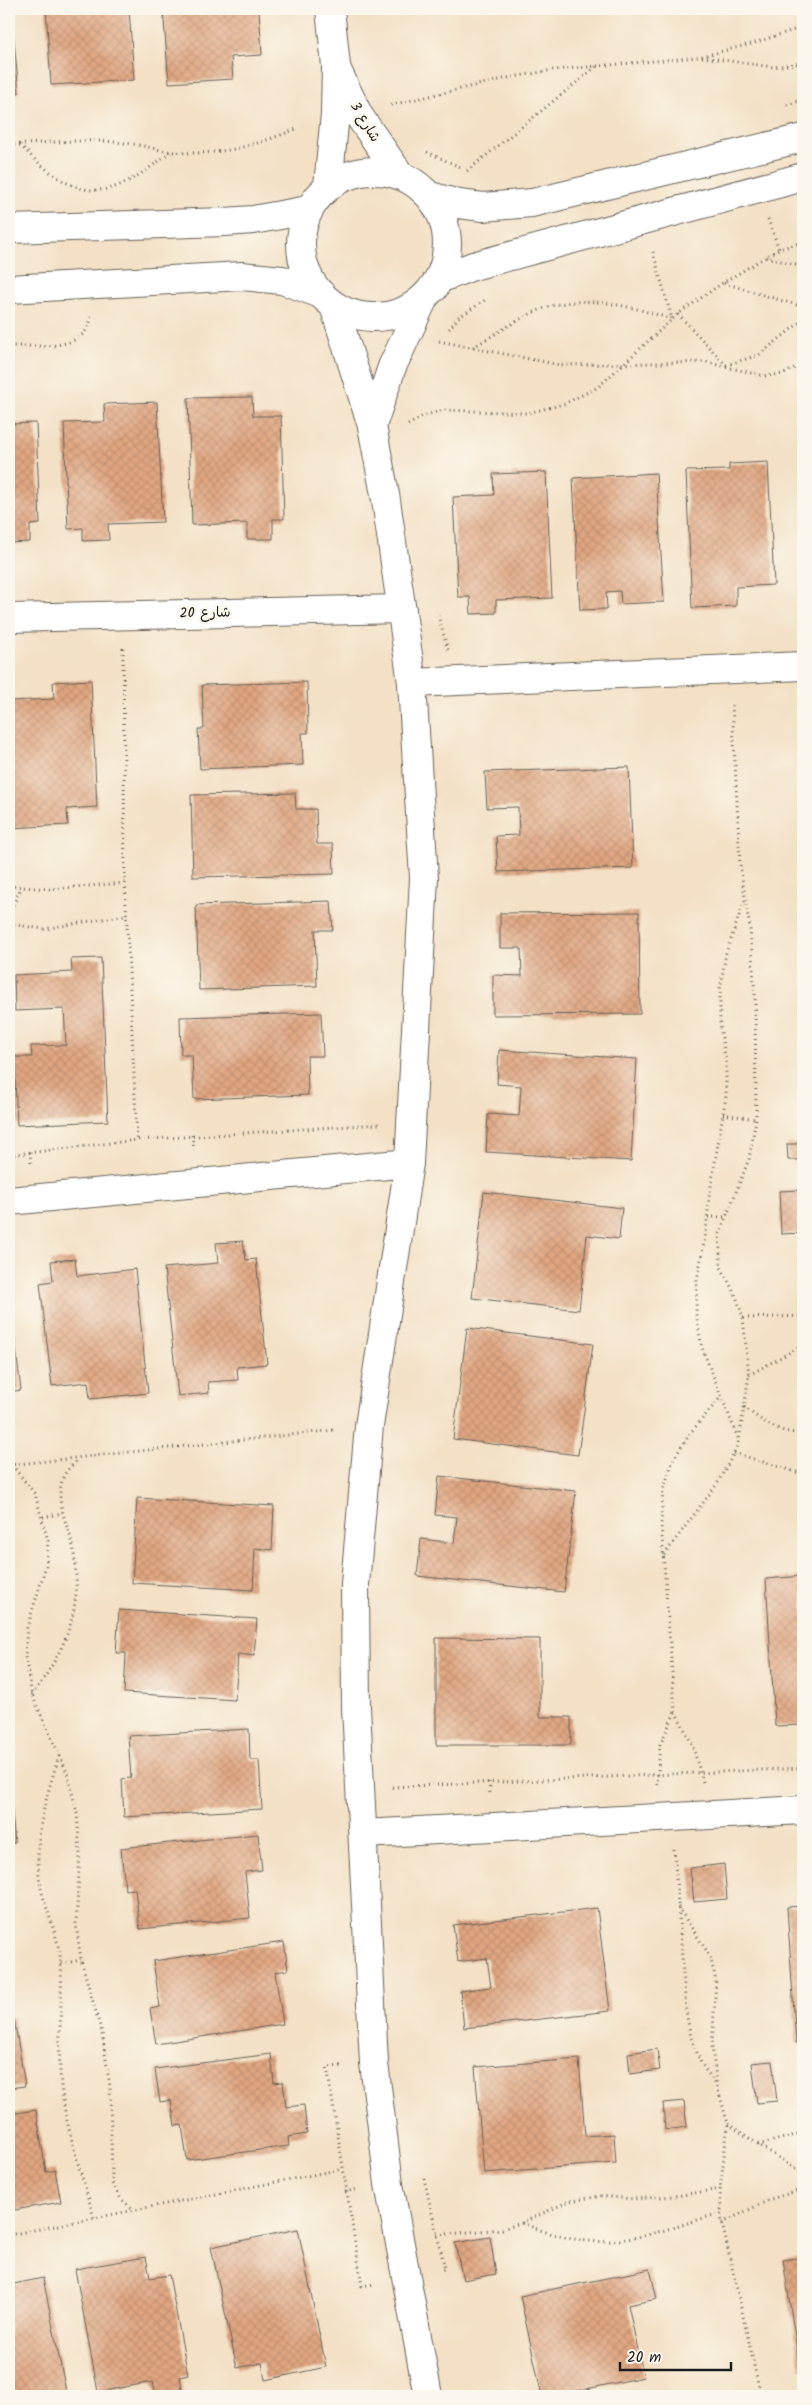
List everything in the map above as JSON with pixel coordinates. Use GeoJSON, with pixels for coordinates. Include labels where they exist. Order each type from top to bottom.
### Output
{"type":"FeatureCollection","features":[{"type":"Feature","properties":{"kind":"street","name":"شارع 3"},"geometry":{"type":"LineString","coordinates":[[328,186],[347,115],[336,66],[330,9]]}},
{"type":"Feature","properties":{"kind":"street","name":"شارع 3"},"geometry":{"type":"LineString","coordinates":[[347,115],[400,175]]}},
{"type":"Feature","properties":{"kind":"street"},"geometry":{"type":"LineString","coordinates":[[430,196],[460,204],[484,207],[532,203],[803,138]]}},
{"type":"Feature","properties":{"kind":"street"},"geometry":{"type":"LineString","coordinates":[[372,426],[404,339],[445,267],[448,242],[443,218],[430,196],[417,184],[400,175],[382,170],[363,171],[345,176],[328,186],[308,210],[303,224],[301,254],[311,282],[327,300],[372,426],[386,500],[412,683],[424,878],[412,1122],[408,1163],[369,1426],[355,1584],[359,1788],[374,2063],[389,2184],[428,2396]]}},
{"type":"Feature","properties":{"kind":"street"},"geometry":{"type":"LineString","coordinates":[[9,289],[242,276],[282,280],[356,315],[380,317],[402,312],[428,294],[439,279],[473,266],[803,178]]}},
{"type":"Feature","properties":{"kind":"street"},"geometry":{"type":"LineString","coordinates":[[9,229],[225,222],[253,220],[308,210]]}},
{"type":"Feature","properties":{"kind":"street","name":"شارع 20"},"geometry":{"type":"LineString","coordinates":[[9,618],[402,609]]}},
{"type":"Feature","properties":{"kind":"street"},"geometry":{"type":"LineString","coordinates":[[412,683],[456,679],[803,666]]}},
{"type":"Feature","properties":{"kind":"street"},"geometry":{"type":"LineString","coordinates":[[9,1201],[408,1163]]}},
{"type":"Feature","properties":{"kind":"street"},"geometry":{"type":"LineString","coordinates":[[363,1834],[803,1810]]}},
{"type":"Feature","properties":{"kind":"path"},"geometry":{"type":"LineString","coordinates":[[9,145],[80,140],[124,142],[171,151],[202,153],[250,147],[347,115],[508,78],[599,64],[645,62],[699,56],[751,44],[803,27]]}},
{"type":"Feature","properties":{"kind":"path"},"geometry":{"type":"LineString","coordinates":[[699,56],[774,67],[803,63]]}},
{"type":"Feature","properties":{"kind":"path"},"geometry":{"type":"LineString","coordinates":[[460,204],[467,170],[599,64]]}},
{"type":"Feature","properties":{"kind":"path"},"geometry":{"type":"LineString","coordinates":[[783,106],[803,100]]}},
{"type":"Feature","properties":{"kind":"path"},"geometry":{"type":"LineString","coordinates":[[20,145],[38,163],[60,178],[79,188],[104,191],[124,184],[141,174],[171,151]]}},
{"type":"Feature","properties":{"kind":"path"},"geometry":{"type":"LineString","coordinates":[[425,151],[467,170],[476,172]]}},
{"type":"Feature","properties":{"kind":"path"},"geometry":{"type":"LineString","coordinates":[[776,214],[766,216],[779,249]]}},
{"type":"Feature","properties":{"kind":"path"},"geometry":{"type":"LineString","coordinates":[[407,418],[405,427],[423,416],[443,410],[528,413],[564,404],[598,387],[678,314],[724,282],[779,249],[803,242]]}},
{"type":"Feature","properties":{"kind":"path"},"geometry":{"type":"LineString","coordinates":[[652,249],[672,320]]}},
{"type":"Feature","properties":{"kind":"path"},"geometry":{"type":"LineString","coordinates":[[766,256],[803,267]]}},
{"type":"Feature","properties":{"kind":"path"},"geometry":{"type":"LineString","coordinates":[[724,282],[803,307]]}},
{"type":"Feature","properties":{"kind":"path"},"geometry":{"type":"LineString","coordinates":[[434,349],[438,341],[459,317],[492,297]]}},
{"type":"Feature","properties":{"kind":"path"},"geometry":{"type":"LineString","coordinates":[[473,348],[547,307],[586,301],[625,305],[672,320]]}},
{"type":"Feature","properties":{"kind":"path"},"geometry":{"type":"LineString","coordinates":[[9,346],[70,343],[84,334],[91,320],[92,311]]}},
{"type":"Feature","properties":{"kind":"path"},"geometry":{"type":"LineString","coordinates":[[678,314],[726,365]]}},
{"type":"Feature","properties":{"kind":"path"},"geometry":{"type":"LineString","coordinates":[[726,365],[758,355],[803,320]]}},
{"type":"Feature","properties":{"kind":"path"},"geometry":{"type":"LineString","coordinates":[[404,339],[438,341],[560,365],[626,362],[706,362],[726,365],[764,376],[784,374],[803,363]]}},
{"type":"Feature","properties":{"kind":"path"},"geometry":{"type":"LineString","coordinates":[[438,612],[456,679]]}},
{"type":"Feature","properties":{"kind":"path"},"geometry":{"type":"LineString","coordinates":[[122,615],[125,883],[137,1140]]}},
{"type":"Feature","properties":{"kind":"path"},"geometry":{"type":"LineString","coordinates":[[664,1555],[718,1484],[734,1453],[739,1440],[749,1374],[744,1318],[736,1296],[721,1267],[719,1235],[749,1159],[756,1119],[755,994],[746,898],[740,864],[730,668]]}},
{"type":"Feature","properties":{"kind":"path"},"geometry":{"type":"LineString","coordinates":[[9,886],[50,889],[125,883]]}},
{"type":"Feature","properties":{"kind":"path"},"geometry":{"type":"LineString","coordinates":[[9,914],[21,888]]}},
{"type":"Feature","properties":{"kind":"path"},"geometry":{"type":"LineString","coordinates":[[739,1440],[702,1348],[696,1314],[696,1280],[708,1218],[723,1114],[726,1062],[720,1026],[720,989],[726,953],[746,898]]}},
{"type":"Feature","properties":{"kind":"path"},"geometry":{"type":"LineString","coordinates":[[9,924],[44,928],[126,915]]}},
{"type":"Feature","properties":{"kind":"path"},"geometry":{"type":"LineString","coordinates":[[723,1114],[756,1119]]}},
{"type":"Feature","properties":{"kind":"path"},"geometry":{"type":"LineString","coordinates":[[9,1155],[137,1140],[412,1122]]}},
{"type":"Feature","properties":{"kind":"path"},"geometry":{"type":"LineString","coordinates":[[708,1218],[726,1218]]}},
{"type":"Feature","properties":{"kind":"path"},"geometry":{"type":"LineString","coordinates":[[744,1318],[803,1316]]}},
{"type":"Feature","properties":{"kind":"path"},"geometry":{"type":"LineString","coordinates":[[749,1374],[803,1346]]}},
{"type":"Feature","properties":{"kind":"path"},"geometry":{"type":"LineString","coordinates":[[709,1815],[702,1772],[692,1744],[675,1711],[664,1555],[663,1491],[673,1460],[691,1432],[721,1397]]}},
{"type":"Feature","properties":{"kind":"path"},"geometry":{"type":"LineString","coordinates":[[744,1408],[768,1426],[803,1432]]}},
{"type":"Feature","properties":{"kind":"path"},"geometry":{"type":"LineString","coordinates":[[11,1465],[369,1426]]}},
{"type":"Feature","properties":{"kind":"path"},"geometry":{"type":"LineString","coordinates":[[734,1453],[803,1474]]}},
{"type":"Feature","properties":{"kind":"path"},"geometry":{"type":"LineString","coordinates":[[32,1695],[55,1664],[70,1628],[76,1590],[74,1551],[62,1513],[60,1494],[66,1474],[78,1459]]}},
{"type":"Feature","properties":{"kind":"path"},"geometry":{"type":"LineString","coordinates":[[11,1465],[35,1494],[43,1517],[48,1541],[46,1566],[27,1628],[25,1656],[32,1695],[66,1772],[77,1813],[80,1854],[76,1924],[81,1960],[102,2032],[110,2087],[112,2183],[120,2199],[134,2210]]}},
{"type":"Feature","properties":{"kind":"path"},"geometry":{"type":"LineString","coordinates":[[43,1517],[62,1513]]}},
{"type":"Feature","properties":{"kind":"path"},"geometry":{"type":"LineString","coordinates":[[675,1711],[660,1745],[656,1775],[666,1818],[678,1907],[686,2011],[691,2038],[701,2063],[717,2086]]}},
{"type":"Feature","properties":{"kind":"path"},"geometry":{"type":"LineString","coordinates":[[59,1756],[42,1813],[37,1848],[40,1883],[48,1916],[57,1940],[61,1964],[58,2045],[61,2086],[69,2127],[94,2218]]}},
{"type":"Feature","properties":{"kind":"path"},"geometry":{"type":"LineString","coordinates":[[359,1788],[803,1768]]}},
{"type":"Feature","properties":{"kind":"path"},"geometry":{"type":"LineString","coordinates":[[678,1907],[710,1956],[716,1980],[712,2046],[717,2086],[728,2124],[720,2189],[722,2223],[761,2396]]}},
{"type":"Feature","properties":{"kind":"path"},"geometry":{"type":"LineString","coordinates":[[61,1964],[81,1960]]}},
{"type":"Feature","properties":{"kind":"path"},"geometry":{"type":"LineString","coordinates":[[374,2063],[327,2067],[362,2286],[405,2279]]}},
{"type":"Feature","properties":{"kind":"path"},"geometry":{"type":"LineString","coordinates":[[728,2124],[803,2174]]}},
{"type":"Feature","properties":{"kind":"path"},"geometry":{"type":"LineString","coordinates":[[758,2145],[803,2133]]}},
{"type":"Feature","properties":{"kind":"path"},"geometry":{"type":"LineString","coordinates":[[794,2168],[803,2168]]}},
{"type":"Feature","properties":{"kind":"path"},"geometry":{"type":"LineString","coordinates":[[9,2235],[342,2169]]}},
{"type":"Feature","properties":{"kind":"path"},"geometry":{"type":"LineString","coordinates":[[437,2235],[502,2229],[522,2223],[569,2200],[601,2196],[633,2199],[675,2196],[720,2189]]}},
{"type":"Feature","properties":{"kind":"path"},"geometry":{"type":"LineString","coordinates":[[722,2223],[771,2200],[803,2189]]}},
{"type":"Feature","properties":{"kind":"path"},"geometry":{"type":"LineString","coordinates":[[522,2223],[555,2236],[591,2242],[626,2239],[721,2212]]}},
{"type":"Feature","properties":{"kind":"building"},"geometry":{"type":"Polygon","coordinates":[[[9,9],[11,9],[19,93],[9,94],[9,9]]]}},
{"type":"Feature","properties":{"kind":"building"},"geometry":{"type":"Polygon","coordinates":[[[46,9],[129,9],[134,80],[51,85],[46,9]]]}},
{"type":"Feature","properties":{"kind":"building"},"geometry":{"type":"Polygon","coordinates":[[[163,9],[259,9],[262,55],[231,57],[233,79],[169,83],[163,9]]]}},
{"type":"Feature","properties":{"kind":"building"},"geometry":{"type":"Polygon","coordinates":[[[252,397],[253,416],[281,416],[284,519],[273,519],[273,539],[247,539],[247,523],[192,525],[188,398],[252,397]]]}},
{"type":"Feature","properties":{"kind":"building"},"geometry":{"type":"Polygon","coordinates":[[[157,402],[163,522],[108,524],[109,540],[83,541],[83,528],[68,529],[64,423],[105,422],[104,404],[157,402]]]}},
{"type":"Feature","properties":{"kind":"building"},"geometry":{"type":"Polygon","coordinates":[[[36,423],[40,524],[30,525],[30,542],[9,543],[9,424],[36,423]]]}},
{"type":"Feature","properties":{"kind":"building"},"geometry":{"type":"Polygon","coordinates":[[[768,462],[774,585],[736,587],[736,606],[692,608],[686,471],[729,470],[729,464],[768,462]]]}},
{"type":"Feature","properties":{"kind":"building"},"geometry":{"type":"Polygon","coordinates":[[[546,472],[552,598],[496,600],[496,613],[471,614],[470,597],[458,597],[453,497],[494,495],[493,474],[546,472]]]}},
{"type":"Feature","properties":{"kind":"building"},"geometry":{"type":"Polygon","coordinates":[[[656,473],[664,602],[621,604],[620,591],[606,592],[607,609],[580,610],[573,478],[656,473]]]}},
{"type":"Feature","properties":{"kind":"building"},"geometry":{"type":"Polygon","coordinates":[[[91,680],[97,807],[67,809],[68,825],[9,828],[9,701],[54,699],[53,682],[91,680]]]}},
{"type":"Feature","properties":{"kind":"building"},"geometry":{"type":"Polygon","coordinates":[[[307,682],[308,733],[302,733],[303,765],[200,769],[198,729],[204,729],[202,685],[307,682]]]}},
{"type":"Feature","properties":{"kind":"building"},"geometry":{"type":"Polygon","coordinates":[[[629,767],[633,868],[498,872],[496,836],[519,835],[518,807],[487,808],[485,772],[629,767]]]}},
{"type":"Feature","properties":{"kind":"building"},"geometry":{"type":"Polygon","coordinates":[[[295,793],[296,809],[316,809],[317,844],[333,844],[334,874],[193,877],[191,795],[295,793]]]}},
{"type":"Feature","properties":{"kind":"building"},"geometry":{"type":"Polygon","coordinates":[[[331,901],[333,930],[315,930],[317,986],[199,990],[196,905],[331,901]]]}},
{"type":"Feature","properties":{"kind":"building"},"geometry":{"type":"Polygon","coordinates":[[[639,912],[640,1014],[493,1015],[493,975],[522,976],[521,948],[500,948],[500,913],[639,912]]]}},
{"type":"Feature","properties":{"kind":"building"},"geometry":{"type":"Polygon","coordinates":[[[101,958],[108,1121],[17,1125],[14,1057],[32,1057],[31,1046],[66,1045],[64,1009],[15,1011],[14,975],[72,972],[71,959],[101,958]]]}},
{"type":"Feature","properties":{"kind":"building"},"geometry":{"type":"Polygon","coordinates":[[[321,1013],[323,1056],[307,1056],[308,1095],[194,1099],[192,1055],[181,1055],[180,1017],[321,1013]]]}},
{"type":"Feature","properties":{"kind":"building"},"geometry":{"type":"Polygon","coordinates":[[[499,1050],[637,1059],[631,1161],[486,1152],[488,1114],[519,1116],[521,1086],[497,1084],[499,1050]]]}},
{"type":"Feature","properties":{"kind":"building"},"geometry":{"type":"Polygon","coordinates":[[[787,1144],[803,1144],[803,1160],[788,1160],[787,1144]]]}},
{"type":"Feature","properties":{"kind":"building"},"geometry":{"type":"Polygon","coordinates":[[[803,1190],[803,1233],[781,1234],[779,1191],[803,1190]]]}},
{"type":"Feature","properties":{"kind":"building"},"geometry":{"type":"Polygon","coordinates":[[[484,1192],[622,1208],[619,1239],[587,1235],[579,1310],[472,1298],[484,1192]]]}},
{"type":"Feature","properties":{"kind":"building"},"geometry":{"type":"Polygon","coordinates":[[[243,1241],[246,1260],[256,1259],[267,1364],[237,1367],[238,1380],[208,1382],[209,1393],[178,1396],[164,1268],[218,1263],[216,1243],[243,1241]]]}},
{"type":"Feature","properties":{"kind":"building"},"geometry":{"type":"Polygon","coordinates":[[[75,1259],[77,1276],[135,1269],[148,1393],[90,1399],[88,1382],[52,1386],[40,1283],[53,1281],[51,1261],[75,1259]]]}},
{"type":"Feature","properties":{"kind":"building"},"geometry":{"type":"Polygon","coordinates":[[[9,1295],[21,1390],[9,1392],[9,1295]]]}},
{"type":"Feature","properties":{"kind":"building"},"geometry":{"type":"Polygon","coordinates":[[[467,1328],[593,1344],[578,1455],[453,1439],[467,1328]]]}},
{"type":"Feature","properties":{"kind":"building"},"geometry":{"type":"Polygon","coordinates":[[[439,1476],[576,1491],[564,1592],[417,1576],[421,1539],[454,1543],[457,1517],[435,1515],[439,1476]]]}},
{"type":"Feature","properties":{"kind":"building"},"geometry":{"type":"Polygon","coordinates":[[[137,1498],[274,1506],[272,1550],[255,1548],[253,1590],[132,1583],[137,1498]]]}},
{"type":"Feature","properties":{"kind":"building"},"geometry":{"type":"Polygon","coordinates":[[[803,1576],[803,1725],[775,1726],[766,1579],[803,1576]]]}},
{"type":"Feature","properties":{"kind":"building"},"geometry":{"type":"Polygon","coordinates":[[[119,1610],[257,1619],[254,1656],[238,1654],[235,1700],[124,1693],[126,1653],[116,1653],[119,1610]]]}},
{"type":"Feature","properties":{"kind":"building"},"geometry":{"type":"Polygon","coordinates":[[[436,1638],[540,1639],[540,1717],[571,1717],[571,1745],[436,1745],[436,1638]]]}},
{"type":"Feature","properties":{"kind":"building"},"geometry":{"type":"Polygon","coordinates":[[[249,1729],[250,1760],[259,1760],[262,1809],[124,1817],[122,1779],[131,1778],[128,1736],[249,1729]]]}},
{"type":"Feature","properties":{"kind":"building"},"geometry":{"type":"Polygon","coordinates":[[[9,1802],[11,1802],[15,1843],[9,1844],[9,1802]]]}},
{"type":"Feature","properties":{"kind":"building"},"geometry":{"type":"Polygon","coordinates":[[[258,1834],[262,1870],[245,1872],[250,1918],[140,1929],[135,1889],[125,1890],[121,1848],[258,1834]]]}},
{"type":"Feature","properties":{"kind":"building"},"geometry":{"type":"Polygon","coordinates":[[[724,1864],[727,1899],[694,1902],[690,1868],[724,1864]]]}},
{"type":"Feature","properties":{"kind":"building"},"geometry":{"type":"Polygon","coordinates":[[[803,1906],[803,2043],[796,2043],[787,1907],[803,1906]]]}},
{"type":"Feature","properties":{"kind":"building"},"geometry":{"type":"Polygon","coordinates":[[[597,1908],[610,2011],[464,2028],[460,1991],[491,1987],[487,1958],[458,1962],[453,1925],[597,1908]]]}},
{"type":"Feature","properties":{"kind":"building"},"geometry":{"type":"Polygon","coordinates":[[[284,1942],[288,1970],[275,1972],[283,2024],[156,2044],[150,2009],[160,2007],[153,1961],[284,1942]]]}},
{"type":"Feature","properties":{"kind":"building"},"geometry":{"type":"Polygon","coordinates":[[[14,2018],[25,2086],[9,2088],[9,2019],[14,2018]]]}},
{"type":"Feature","properties":{"kind":"building"},"geometry":{"type":"Polygon","coordinates":[[[657,2049],[660,2070],[630,2074],[628,2053],[657,2049]]]}},
{"type":"Feature","properties":{"kind":"building"},"geometry":{"type":"Polygon","coordinates":[[[271,2054],[274,2083],[283,2082],[286,2107],[304,2105],[307,2134],[288,2137],[289,2146],[187,2160],[182,2125],[175,2126],[171,2100],[160,2102],[155,2069],[271,2054]]]}},
{"type":"Feature","properties":{"kind":"building"},"geometry":{"type":"Polygon","coordinates":[[[579,2059],[585,2136],[614,2134],[616,2163],[484,2173],[475,2067],[579,2059]]]}},
{"type":"Feature","properties":{"kind":"building"},"geometry":{"type":"Polygon","coordinates":[[[772,2061],[777,2101],[757,2103],[752,2063],[772,2061]]]}},
{"type":"Feature","properties":{"kind":"building"},"geometry":{"type":"Polygon","coordinates":[[[684,2101],[687,2127],[665,2130],[663,2103],[684,2101]]]}},
{"type":"Feature","properties":{"kind":"building"},"geometry":{"type":"Polygon","coordinates":[[[36,2110],[46,2172],[55,2170],[61,2202],[9,2211],[9,2114],[36,2110]]]}},
{"type":"Feature","properties":{"kind":"building"},"geometry":{"type":"Polygon","coordinates":[[[298,2229],[326,2367],[265,2380],[262,2363],[237,2368],[211,2247],[298,2229]]]}},
{"type":"Feature","properties":{"kind":"building"},"geometry":{"type":"Polygon","coordinates":[[[490,2237],[496,2274],[463,2280],[455,2243],[490,2237]]]}},
{"type":"Feature","properties":{"kind":"building"},"geometry":{"type":"Polygon","coordinates":[[[146,2257],[150,2278],[169,2275],[188,2375],[180,2377],[183,2394],[156,2396],[153,2382],[98,2392],[75,2269],[146,2257]]]}},
{"type":"Feature","properties":{"kind":"building"},"geometry":{"type":"Polygon","coordinates":[[[803,2257],[803,2368],[800,2369],[783,2260],[803,2257]]]}},
{"type":"Feature","properties":{"kind":"building"},"geometry":{"type":"Polygon","coordinates":[[[650,2269],[657,2299],[628,2305],[644,2377],[553,2396],[542,2396],[520,2296],[650,2269]]]}},
{"type":"Feature","properties":{"kind":"building"},"geometry":{"type":"Polygon","coordinates":[[[43,2278],[67,2396],[9,2396],[9,2285],[43,2278]]]}}]}
